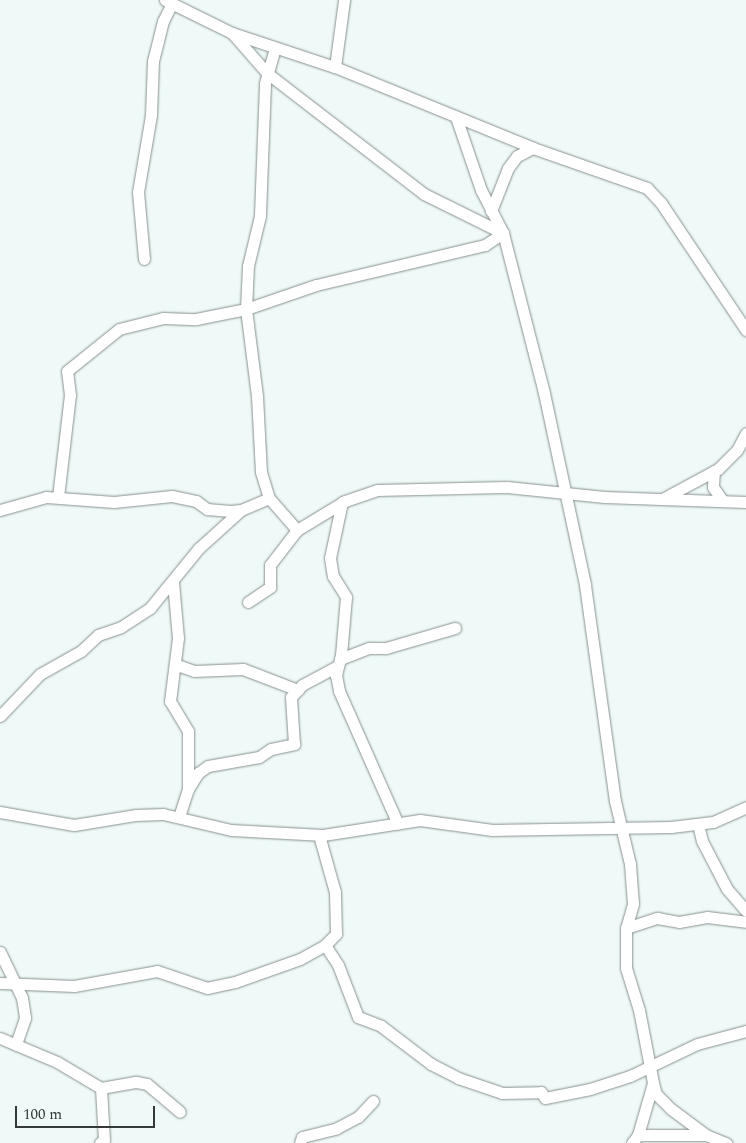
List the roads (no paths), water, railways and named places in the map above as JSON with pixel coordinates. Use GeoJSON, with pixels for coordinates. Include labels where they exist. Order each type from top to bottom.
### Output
{"type":"FeatureCollection","features":[{"type":"Feature","properties":{"kind":"street"},"geometry":{"type":"LineString","coordinates":[[335,67],[344,0]]}},
{"type":"Feature","properties":{"kind":"street"},"geometry":{"type":"LineString","coordinates":[[144,260],[138,192],[151,115],[153,60],[168,1],[232,33],[335,67],[533,148],[647,188],[661,203],[746,330]]}},
{"type":"Feature","properties":{"kind":"street"},"geometry":{"type":"LineString","coordinates":[[232,33],[267,73],[424,194],[503,232]]}},
{"type":"Feature","properties":{"kind":"street"},"geometry":{"type":"LineString","coordinates":[[275,48],[267,73],[261,134],[260,216],[248,266],[246,308],[257,396],[258,454],[269,498],[297,530]]}},
{"type":"Feature","properties":{"kind":"street"},"geometry":{"type":"LineString","coordinates":[[456,117],[473,171],[503,232],[544,393],[563,493],[585,584],[615,801],[624,827],[633,890],[626,928],[626,968],[652,1065],[652,1083],[635,1139],[706,1135]]}},
{"type":"Feature","properties":{"kind":"street"},"geometry":{"type":"LineString","coordinates":[[492,211],[508,168],[517,156],[533,148]]}},
{"type":"Feature","properties":{"kind":"street"},"geometry":{"type":"LineString","coordinates":[[58,497],[70,396],[67,371],[119,329],[163,318],[196,319],[246,308],[316,285],[484,245],[503,232]]}},
{"type":"Feature","properties":{"kind":"street"},"geometry":{"type":"LineString","coordinates":[[663,499],[714,471],[737,450],[746,433]]}},
{"type":"Feature","properties":{"kind":"street"},"geometry":{"type":"LineString","coordinates":[[714,471],[713,487],[722,500]]}},
{"type":"Feature","properties":{"kind":"street"},"geometry":{"type":"LineString","coordinates":[[248,602],[270,587],[270,565],[297,530],[342,502],[388,488],[507,487],[563,493],[746,502]]}},
{"type":"Feature","properties":{"kind":"street"},"geometry":{"type":"LineString","coordinates":[[0,510],[46,497],[114,502],[172,496],[196,501],[209,509],[241,510]]}},
{"type":"Feature","properties":{"kind":"street"},"geometry":{"type":"LineString","coordinates":[[0,716],[40,674],[81,651],[98,635],[137,617],[150,608],[199,548],[241,510],[269,498]]}},
{"type":"Feature","properties":{"kind":"street"},"geometry":{"type":"LineString","coordinates":[[342,502],[330,558],[333,576],[346,597],[338,662],[339,691],[398,824]]}},
{"type":"Feature","properties":{"kind":"street"},"geometry":{"type":"LineString","coordinates":[[173,582],[178,638],[177,665],[169,686],[170,702],[188,731],[188,789],[180,817]]}},
{"type":"Feature","properties":{"kind":"street"},"geometry":{"type":"LineString","coordinates":[[188,789],[198,773],[208,766],[259,757],[272,749],[294,744],[290,708],[291,698],[298,690],[326,669],[369,648],[386,648],[455,628]]}},
{"type":"Feature","properties":{"kind":"street"},"geometry":{"type":"LineString","coordinates":[[177,665],[194,671],[243,669],[298,690]]}},
{"type":"Feature","properties":{"kind":"street"},"geometry":{"type":"LineString","coordinates":[[0,812],[74,825],[136,815],[180,817],[231,830],[319,835],[398,824],[436,821],[492,830],[698,824],[725,818],[746,807]]}},
{"type":"Feature","properties":{"kind":"street"},"geometry":{"type":"LineString","coordinates":[[698,824],[702,841],[727,889],[746,911]]}},
{"type":"Feature","properties":{"kind":"street"},"geometry":{"type":"LineString","coordinates":[[0,983],[15,982],[74,986],[157,971],[173,974],[198,986],[221,987],[281,967],[325,945],[336,934],[335,892],[319,835]]}},
{"type":"Feature","properties":{"kind":"street"},"geometry":{"type":"LineString","coordinates":[[626,928],[657,918],[679,922],[707,916],[746,922]]}},
{"type":"Feature","properties":{"kind":"street"},"geometry":{"type":"LineString","coordinates":[[325,945],[338,966],[355,1014],[400,1039],[424,1060],[472,1084],[502,1093],[541,1092],[545,1098],[590,1090],[713,1038],[746,1031]]}},
{"type":"Feature","properties":{"kind":"street"},"geometry":{"type":"LineString","coordinates":[[0,952],[22,998],[25,1018],[16,1044]]}},
{"type":"Feature","properties":{"kind":"street"},"geometry":{"type":"LineString","coordinates":[[0,1038],[71,1069],[101,1088],[136,1082],[146,1084],[180,1112]]}},
{"type":"Feature","properties":{"kind":"street"},"geometry":{"type":"LineString","coordinates":[[652,1083],[663,1102],[706,1135],[726,1143]]}},
{"type":"Feature","properties":{"kind":"street"},"geometry":{"type":"LineString","coordinates":[[100,1143],[104,1140],[101,1088]]}},
{"type":"Feature","properties":{"kind":"street"},"geometry":{"type":"LineString","coordinates":[[300,1143],[302,1137],[337,1128],[358,1117],[373,1101]]}}]}
